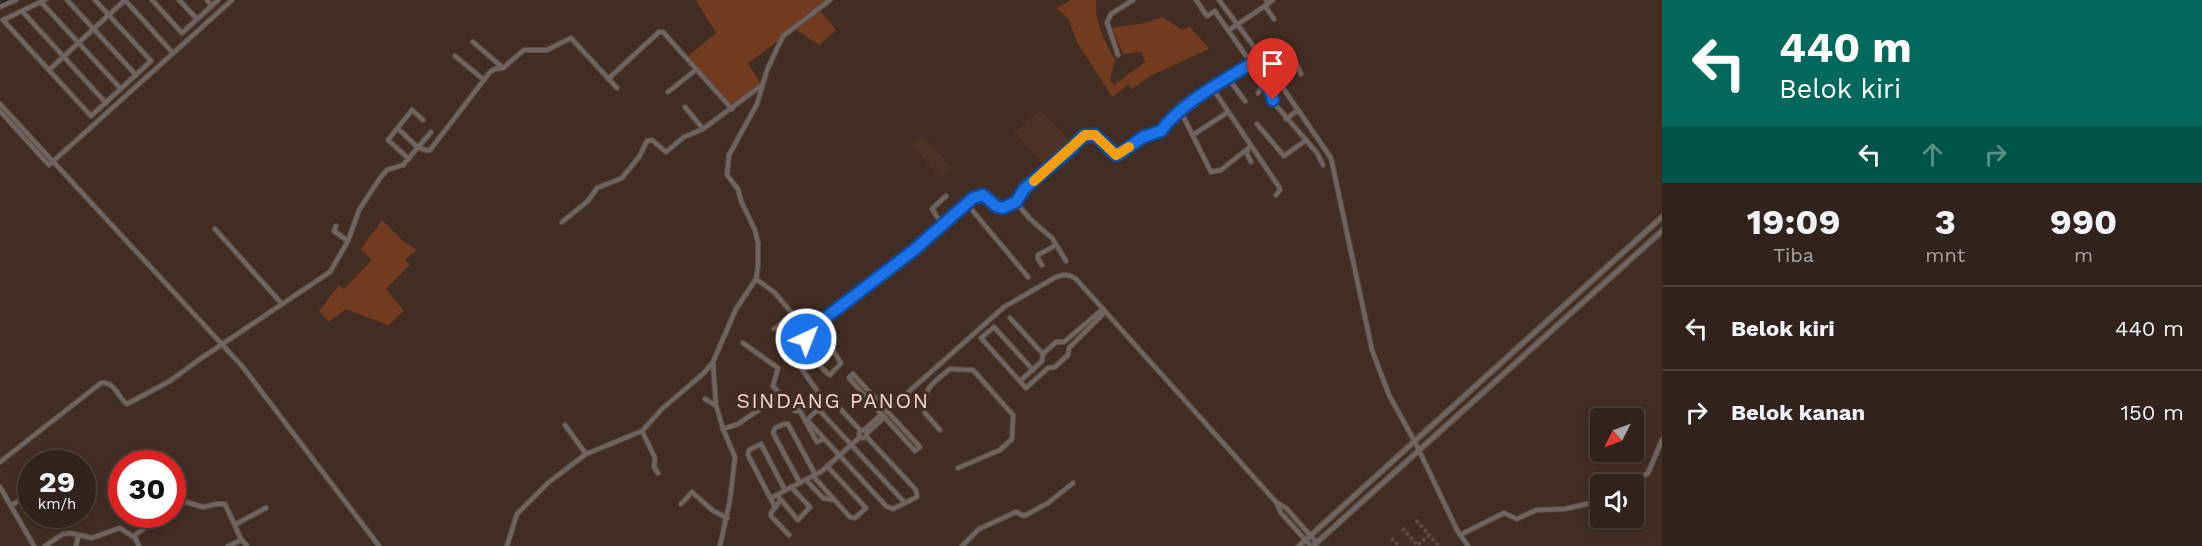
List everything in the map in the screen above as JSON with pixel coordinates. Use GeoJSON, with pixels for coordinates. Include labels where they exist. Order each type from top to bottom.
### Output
{"type":"FeatureCollection","features":[{"type":"Feature","properties":{"kind":"street"},"geometry":{"type":"LineString","coordinates":[[0,7],[16,0]]}},
{"type":"Feature","properties":{"kind":"street"},"geometry":{"type":"LineString","coordinates":[[67,0],[136,75]]}},
{"type":"Feature","properties":{"kind":"street"},"geometry":{"type":"LineString","coordinates":[[95,0],[151,61],[121,89],[91,116],[3,20],[43,1],[121,89]]}},
{"type":"Feature","properties":{"kind":"street"},"geometry":{"type":"LineString","coordinates":[[49,70],[125,0],[172,52]]}},
{"type":"Feature","properties":{"kind":"street"},"geometry":{"type":"LineString","coordinates":[[152,0],[182,33],[218,0]]}},
{"type":"Feature","properties":{"kind":"street"},"geometry":{"type":"LineString","coordinates":[[179,0],[197,19]]}},
{"type":"Feature","properties":{"kind":"street"},"geometry":{"type":"LineString","coordinates":[[207,0],[212,6]]}},
{"type":"Feature","properties":{"kind":"street"},"geometry":{"type":"LineString","coordinates":[[0,111],[49,165],[232,0]]}},
{"type":"Feature","properties":{"kind":"street"},"geometry":{"type":"LineString","coordinates":[[507,546],[517,514],[549,482],[586,454],[642,431],[663,408],[704,373],[713,362],[736,309],[756,279],[759,257],[758,238],[746,215],[735,184],[727,175],[729,155],[747,126],[783,36],[830,0]]}},
{"type":"Feature","properties":{"kind":"street"},"geometry":{"type":"LineString","coordinates":[[1118,55],[1107,22],[1111,14],[1133,0]]}},
{"type":"Feature","properties":{"kind":"street"},"geometry":{"type":"LineString","coordinates":[[1196,0],[1207,16],[1216,12],[1256,60],[1296,112],[1321,151],[1323,165]]}},
{"type":"Feature","properties":{"kind":"street"},"geometry":{"type":"LineString","coordinates":[[1219,0],[1238,25],[1256,60],[1273,102],[1306,140],[1331,158],[1372,350],[1389,395],[1415,442],[1460,535],[1468,546]]}},
{"type":"Feature","properties":{"kind":"street"},"geometry":{"type":"LineString","coordinates":[[1229,30],[1273,0]]}},
{"type":"Feature","properties":{"kind":"street"},"geometry":{"type":"LineString","coordinates":[[1266,3],[1274,19]]}},
{"type":"Feature","properties":{"kind":"street"},"geometry":{"type":"LineString","coordinates":[[22,11],[106,102]]}},
{"type":"Feature","properties":{"kind":"street"},"geometry":{"type":"LineString","coordinates":[[608,79],[659,32],[666,35],[732,109]]}},
{"type":"Feature","properties":{"kind":"street"},"geometry":{"type":"LineString","coordinates":[[398,129],[426,151],[432,147],[495,69],[503,68],[524,50],[547,50],[571,38],[617,88]]}},
{"type":"Feature","properties":{"kind":"street"},"geometry":{"type":"LineString","coordinates":[[473,42],[503,68]]}},
{"type":"Feature","properties":{"kind":"street"},"geometry":{"type":"LineString","coordinates":[[756,279],[774,292],[799,324],[808,332],[818,334],[825,341],[841,363],[830,375],[821,368],[809,346],[806,339],[808,332],[981,194],[996,206],[1003,208],[1016,202],[1024,189],[1083,136],[1095,135],[1116,155],[1143,137],[1161,131],[1180,110],[1274,48],[1288,62],[1296,63],[1302,74]]}},
{"type":"Feature","properties":{"kind":"street"},"geometry":{"type":"LineString","coordinates":[[455,56],[484,80]]}},
{"type":"Feature","properties":{"kind":"street"},"geometry":{"type":"LineString","coordinates":[[668,92],[697,69]]}},
{"type":"Feature","properties":{"kind":"street"},"geometry":{"type":"LineString","coordinates":[[1228,78],[1245,101]]}},
{"type":"Feature","properties":{"kind":"street"},"geometry":{"type":"LineString","coordinates":[[1258,93],[1265,83]]}},
{"type":"Feature","properties":{"kind":"street"},"geometry":{"type":"LineString","coordinates":[[562,222],[568,214],[588,201],[597,188],[622,178],[649,140],[666,152],[684,137],[703,129],[732,109],[763,84]]}},
{"type":"Feature","properties":{"kind":"street"},"geometry":{"type":"LineString","coordinates":[[1213,89],[1249,147],[1280,189],[1276,195]]}},
{"type":"Feature","properties":{"kind":"street"},"geometry":{"type":"LineString","coordinates":[[0,104],[242,366],[379,546]]}},
{"type":"Feature","properties":{"kind":"street"},"geometry":{"type":"LineString","coordinates":[[685,107],[703,129]]}},
{"type":"Feature","properties":{"kind":"street"},"geometry":{"type":"LineString","coordinates":[[409,159],[388,140],[412,110],[423,120]]}},
{"type":"Feature","properties":{"kind":"street"},"geometry":{"type":"LineString","coordinates":[[1180,110],[1211,172],[1221,170],[1249,147]]}},
{"type":"Feature","properties":{"kind":"street"},"geometry":{"type":"LineString","coordinates":[[1193,135],[1228,112]]}},
{"type":"Feature","properties":{"kind":"street"},"geometry":{"type":"LineString","coordinates":[[1287,118],[1296,112]]}},
{"type":"Feature","properties":{"kind":"street"},"geometry":{"type":"LineString","coordinates":[[1257,124],[1284,156],[1306,140]]}},
{"type":"Feature","properties":{"kind":"street"},"geometry":{"type":"LineString","coordinates":[[0,462],[101,383],[111,385],[127,404],[171,381],[330,272],[348,241],[359,210],[380,178],[387,170],[401,166],[409,159],[430,132]]}},
{"type":"Feature","properties":{"kind":"street"},"geometry":{"type":"LineString","coordinates":[[1249,147],[1247,154],[1251,162]]}},
{"type":"Feature","properties":{"kind":"street"},"geometry":{"type":"LineString","coordinates":[[943,226],[932,209],[946,196]]}},
{"type":"Feature","properties":{"kind":"street"},"geometry":{"type":"LineString","coordinates":[[1016,202],[1029,218],[1044,229],[1066,261]]}},
{"type":"Feature","properties":{"kind":"street"},"geometry":{"type":"LineString","coordinates":[[968,204],[1028,277]]}},
{"type":"Feature","properties":{"kind":"street"},"geometry":{"type":"LineString","coordinates":[[1299,546],[1662,217]]}},
{"type":"Feature","properties":{"kind":"street"},"geometry":{"type":"LineString","coordinates":[[336,226],[334,231],[348,241]]}},
{"type":"Feature","properties":{"kind":"street"},"geometry":{"type":"LineString","coordinates":[[215,229],[282,304]]}},
{"type":"Feature","properties":{"kind":"street"},"geometry":{"type":"LineString","coordinates":[[1314,545],[1662,231]]}},
{"type":"Feature","properties":{"kind":"street"},"geometry":{"type":"LineString","coordinates":[[1042,265],[1038,255],[1056,245]]}},
{"type":"Feature","properties":{"kind":"street"},"geometry":{"type":"LineString","coordinates":[[887,411],[1004,307],[1063,274],[1076,279],[1276,502],[1286,508],[1311,536],[1314,545]]}},
{"type":"Feature","properties":{"kind":"street"},"geometry":{"type":"LineString","coordinates":[[1020,381],[1042,362],[1043,354],[1056,342],[1064,342],[1081,326],[1087,326],[1104,310]]}},
{"type":"Feature","properties":{"kind":"street"},"geometry":{"type":"LineString","coordinates":[[774,329],[791,315]]}},
{"type":"Feature","properties":{"kind":"street"},"geometry":{"type":"LineString","coordinates":[[1010,318],[1043,354]]}},
{"type":"Feature","properties":{"kind":"street"},"geometry":{"type":"LineString","coordinates":[[723,429],[738,424],[781,395],[786,395],[796,412],[806,408],[820,395],[784,345],[783,339],[799,324]]}},
{"type":"Feature","properties":{"kind":"street"},"geometry":{"type":"LineString","coordinates":[[1033,370],[994,327],[981,338],[1026,388],[1048,368],[1055,368],[1068,355],[1069,348],[1087,332],[1087,326]]}},
{"type":"Feature","properties":{"kind":"street"},"geometry":{"type":"LineString","coordinates":[[1064,342],[1069,348]]}},
{"type":"Feature","properties":{"kind":"street"},"geometry":{"type":"LineString","coordinates":[[743,343],[778,368],[772,383],[781,395]]}},
{"type":"Feature","properties":{"kind":"street"},"geometry":{"type":"LineString","coordinates":[[713,362],[716,405],[735,457],[727,518],[720,546]]}},
{"type":"Feature","properties":{"kind":"street"},"geometry":{"type":"LineString","coordinates":[[1042,362],[1048,368]]}},
{"type":"Feature","properties":{"kind":"street"},"geometry":{"type":"LineString","coordinates":[[940,430],[925,412],[924,398],[926,390],[950,369],[974,370],[1013,415],[1012,439],[1000,450],[958,468]]}},
{"type":"Feature","properties":{"kind":"street"},"geometry":{"type":"LineString","coordinates":[[854,374],[920,447],[915,451],[865,396],[849,378],[854,374]]}},
{"type":"Feature","properties":{"kind":"street"},"geometry":{"type":"LineString","coordinates":[[865,396],[870,392]]}},
{"type":"Feature","properties":{"kind":"street"},"geometry":{"type":"LineString","coordinates":[[904,396],[910,401],[924,398]]}},
{"type":"Feature","properties":{"kind":"street"},"geometry":{"type":"LineString","coordinates":[[705,399],[716,405]]}},
{"type":"Feature","properties":{"kind":"street"},"geometry":{"type":"LineString","coordinates":[[806,421],[886,506],[893,509],[917,497],[916,490],[831,399]]}},
{"type":"Feature","properties":{"kind":"street"},"geometry":{"type":"LineString","coordinates":[[916,401],[924,405]]}},
{"type":"Feature","properties":{"kind":"street"},"geometry":{"type":"LineString","coordinates":[[806,421],[816,411],[820,411],[905,503]]}},
{"type":"Feature","properties":{"kind":"street"},"geometry":{"type":"LineString","coordinates":[[801,413],[817,442],[824,439]]}},
{"type":"Feature","properties":{"kind":"street"},"geometry":{"type":"LineString","coordinates":[[771,498],[827,466],[883,416]]}},
{"type":"Feature","properties":{"kind":"street"},"geometry":{"type":"LineString","coordinates":[[800,483],[773,433],[775,428],[784,423],[788,424],[814,475],[852,518],[866,508],[827,466]]}},
{"type":"Feature","properties":{"kind":"street"},"geometry":{"type":"LineString","coordinates":[[565,425],[586,454]]}},
{"type":"Feature","properties":{"kind":"street"},"geometry":{"type":"LineString","coordinates":[[642,431],[655,458],[654,466],[658,473]]}},
{"type":"Feature","properties":{"kind":"street"},"geometry":{"type":"LineString","coordinates":[[1644,476],[1648,473],[1662,440]]}},
{"type":"Feature","properties":{"kind":"street"},"geometry":{"type":"LineString","coordinates":[[776,507],[748,455],[749,450],[761,444],[785,490]]}},
{"type":"Feature","properties":{"kind":"street"},"geometry":{"type":"LineString","coordinates":[[806,480],[823,498],[835,500]]}},
{"type":"Feature","properties":{"kind":"street"},"geometry":{"type":"LineString","coordinates":[[962,546],[984,527],[1016,512],[1024,516],[1048,503],[1073,483]]}},
{"type":"Feature","properties":{"kind":"street"},"geometry":{"type":"LineString","coordinates":[[0,487],[34,546]]}},
{"type":"Feature","properties":{"kind":"street"},"geometry":{"type":"LineString","coordinates":[[777,495],[798,520],[810,507],[791,487]]}},
{"type":"Feature","properties":{"kind":"street"},"geometry":{"type":"LineString","coordinates":[[681,504],[692,492],[712,510],[727,518]]}},
{"type":"Feature","properties":{"kind":"street"},"geometry":{"type":"LineString","coordinates":[[12,505],[18,501]]}},
{"type":"Feature","properties":{"kind":"street"},"geometry":{"type":"LineString","coordinates":[[780,501],[771,516],[789,535]]}},
{"type":"Feature","properties":{"kind":"street"},"geometry":{"type":"LineString","coordinates":[[1276,502],[1281,513],[1306,540],[1314,545]]}},
{"type":"Feature","properties":{"kind":"street"},"geometry":{"type":"LineString","coordinates":[[1348,502],[1355,508]]}},
{"type":"Feature","properties":{"kind":"street"},"geometry":{"type":"LineString","coordinates":[[186,503],[203,507],[225,504],[247,546]]}},
{"type":"Feature","properties":{"kind":"street"},"geometry":{"type":"LineString","coordinates":[[1460,535],[1504,513],[1517,519],[1536,510],[1566,509],[1590,503]]}},
{"type":"Feature","properties":{"kind":"street"},"geometry":{"type":"LineString","coordinates":[[236,524],[266,508]]}},
{"type":"Feature","properties":{"kind":"street"},"geometry":{"type":"LineString","coordinates":[[45,546],[70,532],[92,538],[120,528],[135,538],[139,546]]}},
{"type":"Feature","properties":{"kind":"street"},"geometry":{"type":"LineString","coordinates":[[135,538],[136,534],[145,528]]}},
{"type":"Feature","properties":{"kind":"street"},"geometry":{"type":"LineString","coordinates":[[76,546],[78,537]]}},
{"type":"Feature","properties":{"kind":"street"},"geometry":{"type":"LineString","coordinates":[[228,546],[242,540]]}},
{"type":"Feature","properties":{"kind":"shaded area"},"geometry":{"type":"Polygon","coordinates":[[[696,0],[829,0],[818,8],[836,30],[819,45],[795,29],[748,63],[760,83],[732,107],[687,57],[716,33],[696,0]]]}},
{"type":"Feature","properties":{"kind":"shaded area"},"geometry":{"type":"Polygon","coordinates":[[[1071,0],[1096,0],[1098,24],[1115,60],[1110,80],[1114,85],[1145,62],[1141,52],[1123,54],[1112,28],[1144,23],[1163,17],[1182,30],[1190,27],[1209,49],[1150,76],[1132,89],[1128,85],[1112,97],[1077,42],[1068,18],[1056,8],[1071,0]]]}},
{"type":"Feature","properties":{"kind":"shaded area"},"geometry":{"type":"Polygon","coordinates":[[[1040,110],[1078,147],[1047,168],[1014,133],[1040,110]]]}},
{"type":"Feature","properties":{"kind":"shaded area"},"geometry":{"type":"Polygon","coordinates":[[[923,136],[952,168],[940,177],[912,145],[923,136]]]}},
{"type":"Feature","properties":{"kind":"shaded area"},"geometry":{"type":"Polygon","coordinates":[[[382,220],[403,241],[417,250],[405,259],[410,265],[386,289],[404,311],[388,325],[346,309],[329,322],[319,311],[339,285],[344,289],[372,260],[361,249],[382,220]]]}},
{"type":"Feature","properties":{"kind":"waterway"},"geometry":{"type":"LineString","coordinates":[[0,4],[7,0]]}},
{"type":"Feature","properties":{"kind":"tunnel"},"geometry":{"type":"LineString","coordinates":[[1416,520],[1439,546]]}},
{"type":"Feature","properties":{"kind":"tunnel"},"geometry":{"type":"LineString","coordinates":[[1402,528],[1418,546]]}},
{"type":"Feature","properties":{"kind":"tunnel"},"geometry":{"type":"LineString","coordinates":[[1418,545],[1429,535]]}},
{"type":"Feature","properties":{"kind":"tunnel"},"geometry":{"type":"LineString","coordinates":[[1391,538],[1399,546]]}},
{"type":"Feature","properties":{"kind":"slow traffic"},"geometry":{"type":"LineString","coordinates":[[1034,181],[1085,135],[1095,135],[1116,155],[1129,147]]}},
{"type":"Feature","properties":{"kind":"district","name":"SINDANG PANON"},"geometry":{"type":"Point","coordinates":[833,400]}},
{"type":"Feature","properties":{"kind":"route"},"geometry":{"type":"LineString","coordinates":[[806,339],[807,332],[914,250],[973,198],[981,194],[996,206],[1003,208],[1016,202],[1024,189],[1055,164],[1083,136],[1095,135],[1113,153],[1119,154],[1143,137],[1161,131],[1180,110],[1252,63],[1270,90],[1273,100]]}}]}
